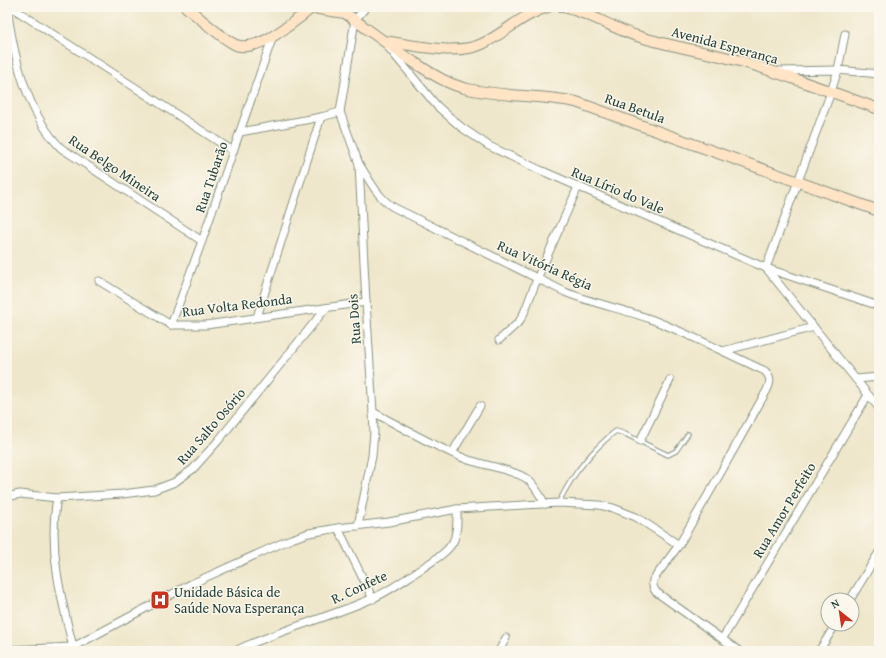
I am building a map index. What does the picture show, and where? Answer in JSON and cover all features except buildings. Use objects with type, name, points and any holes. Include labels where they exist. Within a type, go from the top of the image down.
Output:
[{"type":"street","name":"Rua Belgo Mineira","points":[[7,7],[11,36],[20,70],[38,116],[54,141],[61,148],[202,241]]},
{"type":"street","points":[[11,7],[233,151]]},
{"type":"street","points":[[186,7],[234,44],[241,46],[249,46],[273,36],[312,7],[343,10],[383,41],[450,50],[465,49],[481,45],[532,13],[548,7]]},
{"type":"street","points":[[240,132],[340,112],[355,20],[366,7]]},
{"type":"street","name":"Avenida Esperança","points":[[563,7],[575,9],[636,36],[714,54],[773,71],[879,109]]},
{"type":"street","points":[[846,34],[838,70],[831,92],[766,268],[879,408]]},
{"type":"street","name":"Rua Tubarão","points":[[171,325],[202,241],[273,36]]},
{"type":"street","name":"Rua Betula","points":[[383,41],[428,72],[455,86],[490,93],[541,96],[576,102],[879,211]]},
{"type":"street","name":"Rua Lírio do Vale","points":[[383,41],[437,106],[476,139],[498,151],[766,268],[879,306]]},
{"type":"street","points":[[773,71],[838,70],[879,74]]},
{"type":"street","name":"Rua Dois","points":[[340,112],[359,164],[374,432],[372,456],[358,526]]},
{"type":"street","points":[[257,316],[321,117]]},
{"type":"street","name":"Rua Vitória Régia","points":[[359,164],[387,204],[565,292],[582,299],[653,320],[766,371],[770,376],[770,383],[767,390],[679,544]]},
{"type":"street","points":[[499,340],[519,322],[524,313],[537,279],[578,187]]},
{"type":"street","name":"Rua Volta Redonda","points":[[99,281],[171,325],[201,325],[366,302]]},
{"type":"street","name":"Rua Salto Osório","points":[[7,497],[20,494],[57,498],[144,492],[165,486],[185,476],[218,441],[326,308]]},
{"type":"street","points":[[724,351],[814,327]]},
{"type":"street","points":[[856,379],[879,377]]},
{"type":"street","points":[[640,441],[670,380]]},
{"type":"street","name":"Rua Amor Perfeito","points":[[723,638],[868,395]]},
{"type":"street","points":[[452,453],[480,406]]},
{"type":"street","points":[[373,412],[452,453],[527,479],[545,504]]},
{"type":"street","points":[[57,498],[53,522],[59,591],[71,649]]},
{"type":"street","points":[[7,650],[71,649],[191,584],[291,539],[309,533],[457,509],[558,503],[599,506],[625,512],[648,524],[679,544],[652,584],[656,592],[723,638],[739,651]]},
{"type":"street","name":"R. Confete","points":[[235,651],[373,599],[401,582],[446,550],[453,541],[456,532],[457,509]]},
{"type":"street","points":[[338,528],[373,599]]},
{"type":"street","points":[[855,592],[879,552]]},
{"type":"street","points":[[819,651],[831,632]]},
{"type":"street","points":[[500,651],[506,638]]},
{"type":"lane","points":[[558,503],[578,469],[614,432],[618,431],[670,455],[678,449],[688,434]]},
{"type":"place","name":"Unidade Básica de Saúde Nova Esperança","points":[[160,600]]}]
